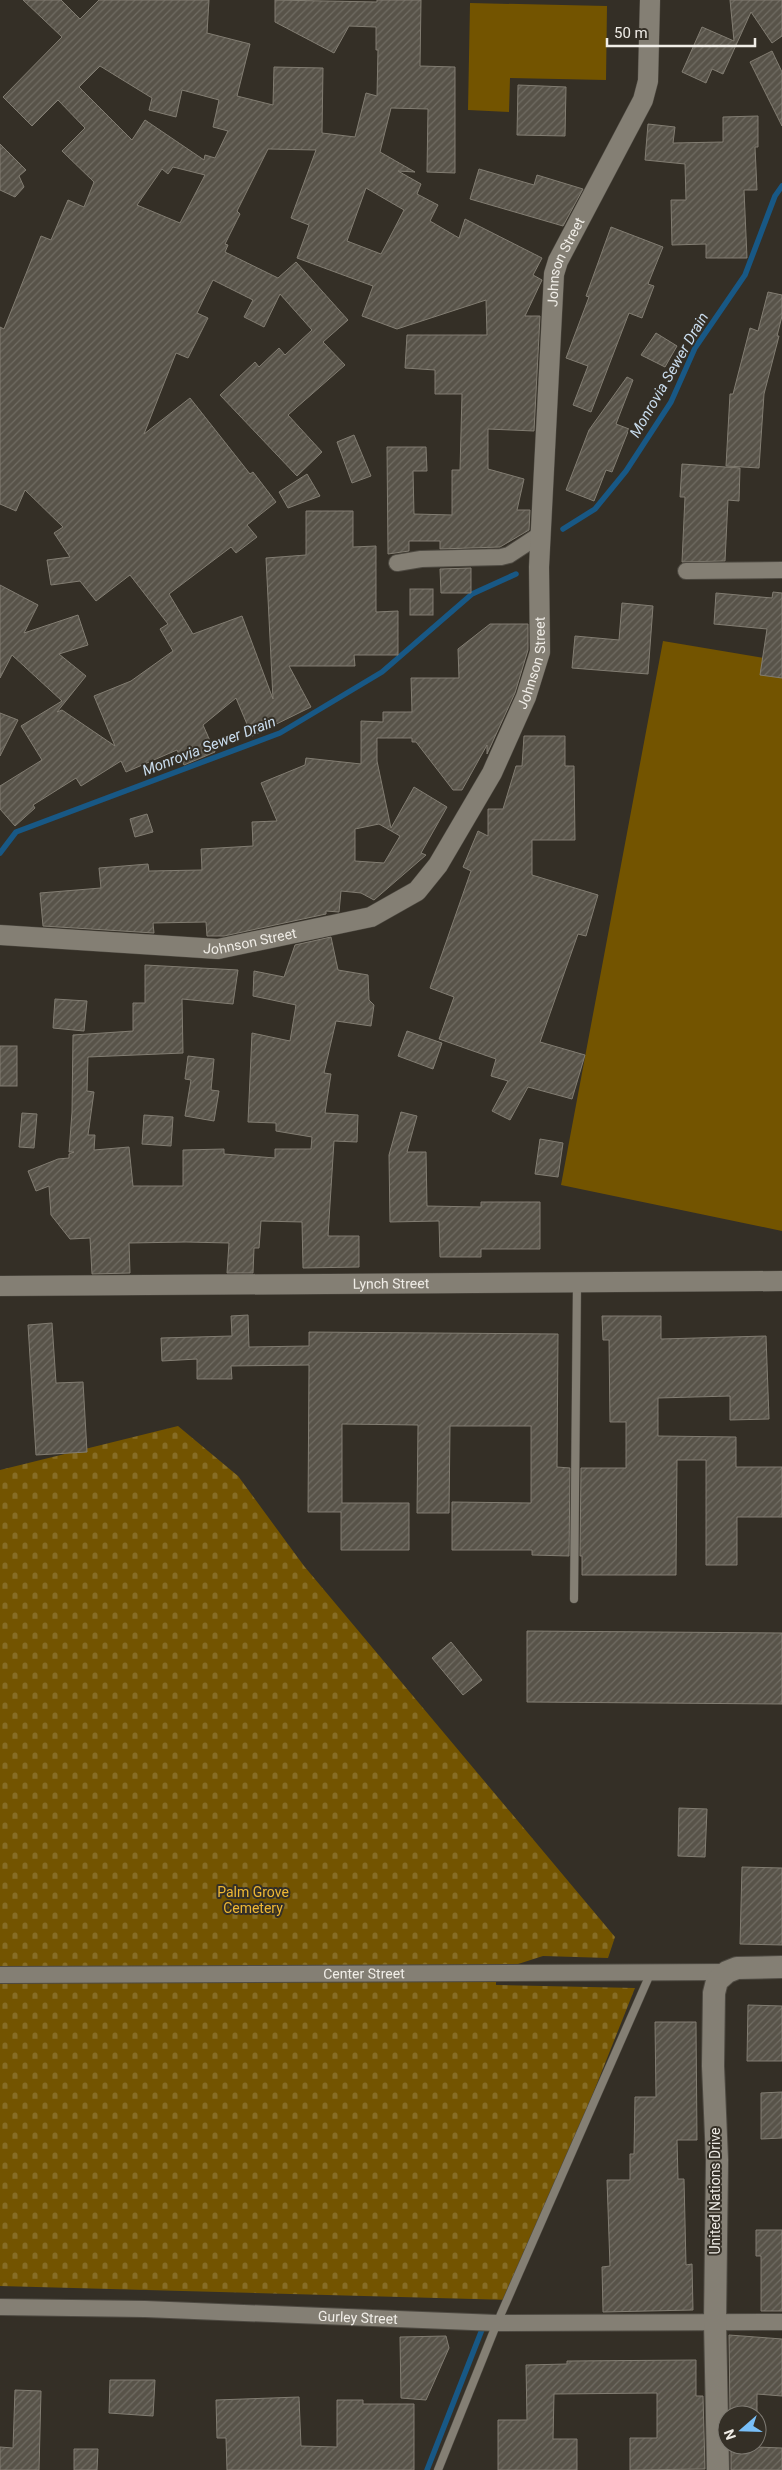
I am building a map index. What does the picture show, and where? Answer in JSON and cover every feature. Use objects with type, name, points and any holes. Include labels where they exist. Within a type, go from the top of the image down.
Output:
[{"type":"main road","points":[[727,1972],[737,1968],[782,1967]]},
{"type":"main road","name":"United Nations Drive","points":[[718,2470],[715,2322],[717,2160],[713,2066],[714,1993],[717,1981],[727,1972]]},
{"type":"street","name":"Johnson Street","points":[[0,935],[218,949],[371,917],[417,892],[438,865],[492,773],[526,696],[540,652],[540,534],[554,274],[558,261],[642,100],[648,82],[650,0]]},
{"type":"street","points":[[397,563],[421,559],[501,557],[508,555],[540,534]]},
{"type":"street","points":[[686,571],[782,570]]},
{"type":"street","name":"Lynch Street","points":[[0,1286],[782,1281]]},
{"type":"street","name":"Center Street","points":[[0,1975],[727,1972]]},
{"type":"street","name":"Gurley Street","points":[[0,2307],[145,2310],[497,2323],[782,2322]]},
{"type":"lane","points":[[574,1599],[577,1281]]},
{"type":"lane","points":[[438,2470],[497,2323],[651,1972]]},
{"type":"green space","points":[[470,3],[607,6],[606,80],[510,78],[509,112],[468,110]]},
{"type":"green space","points":[[663,641],[782,661],[782,1231],[561,1185]]},
{"type":"green space","name":"Palm Grove Cemetery","points":[[178,1426],[238,1476],[304,1566],[615,1937],[608,1958],[543,1956],[496,1971],[496,1985],[635,1988],[511,2300],[0,2286],[0,1470]]},
{"type":"building","points":[[23,0],[61,0],[80,19],[99,0],[209,0],[207,33],[250,44],[237,96],[273,105],[274,67],[323,68],[322,133],[355,137],[366,93],[377,96],[378,50],[376,50],[376,27],[349,26],[334,53],[275,22],[275,0],[377,2],[377,0],[421,0],[420,66],[455,67],[455,173],[427,172],[428,109],[391,108],[380,152],[415,172],[398,171],[421,184],[417,194],[438,205],[430,221],[459,238],[465,219],[542,258],[533,275],[542,280],[525,316],[540,316],[534,431],[488,429],[488,469],[524,479],[517,510],[530,510],[529,530],[500,547],[440,549],[440,541],[409,541],[409,551],[388,554],[387,447],[426,447],[427,471],[413,471],[414,514],[452,515],[452,470],[460,470],[462,394],[435,394],[435,370],[405,368],[407,335],[487,335],[486,300],[397,329],[362,316],[373,286],[297,258],[309,225],[291,218],[316,150],[268,149],[237,211],[240,214],[225,244],[228,245],[225,252],[278,278],[296,262],[348,320],[323,342],[345,365],[288,415],[322,452],[297,476],[220,395],[255,362],[259,367],[279,348],[285,355],[312,330],[280,294],[264,327],[244,317],[253,300],[213,280],[197,313],[208,318],[188,358],[176,353],[144,434],[190,398],[250,474],[253,472],[276,502],[247,525],[257,537],[236,553],[231,547],[169,594],[193,634],[242,616],[273,699],[266,558],[306,555],[306,511],[353,511],[353,547],[376,546],[376,612],[398,611],[398,655],[354,655],[355,666],[289,666],[311,707],[252,736],[236,698],[203,725],[215,752],[184,765],[177,750],[126,772],[121,761],[81,786],[76,778],[33,805],[35,808],[15,826],[0,809],[0,786],[42,760],[21,726],[62,701],[12,655],[0,678],[0,585],[38,605],[24,633],[78,615],[88,645],[59,654],[86,676],[57,712],[62,710],[115,746],[94,696],[131,681],[173,651],[160,629],[168,624],[130,575],[96,601],[80,581],[51,585],[47,560],[70,557],[54,533],[63,527],[25,490],[16,511],[0,504],[0,327],[4,329],[41,236],[51,240],[68,200],[84,207],[94,182],[62,151],[85,128],[58,100],[32,126],[3,97],[62,37]],"holes":[[[100,66],[152,98],[149,110],[176,117],[182,90],[219,100],[213,127],[228,131],[215,158],[205,155],[204,160],[145,120],[132,140],[79,87]],[[173,167],[205,175],[180,223],[137,205],[162,169],[168,174]],[[366,188],[404,210],[381,254],[347,241]]]},
{"type":"building","points":[[730,0],[782,0],[782,36],[772,43],[751,12],[723,74],[712,69],[706,83],[682,72],[702,27],[734,41]]},
{"type":"building","points":[[772,51],[782,72],[782,126],[750,62]]},
{"type":"building","points":[[518,85],[566,87],[565,136],[517,135]]},
{"type":"building","points":[[758,116],[758,147],[755,147],[757,190],[744,190],[747,258],[706,258],[706,244],[672,245],[671,200],[686,200],[685,164],[645,160],[648,124],[675,127],[673,143],[723,142],[723,117]]},
{"type":"building","points":[[0,144],[26,170],[19,176],[24,187],[15,197],[0,190]]},
{"type":"building","points":[[479,169],[534,185],[537,175],[583,189],[563,226],[470,199]]},
{"type":"building","points":[[611,227],[663,247],[648,284],[654,286],[642,318],[629,313],[591,412],[573,405],[588,366],[566,358],[589,297],[586,296]]},
{"type":"building","points":[[768,292],[782,295],[782,316],[777,336],[779,336],[764,394],[759,468],[726,466],[730,394],[733,394],[750,328],[758,331]]},
{"type":"building","points":[[656,333],[677,346],[665,367],[641,355]]},
{"type":"building","points":[[627,377],[633,380],[616,424],[629,429],[612,472],[606,470],[594,501],[566,490],[589,430]]},
{"type":"building","points":[[354,435],[371,476],[352,483],[337,442]]},
{"type":"building","points":[[682,464],[740,468],[739,501],[728,500],[725,561],[682,562],[685,497],[680,497]]},
{"type":"building","points":[[307,474],[320,496],[288,508],[279,492]]},
{"type":"building","points":[[471,568],[471,593],[441,593],[440,569]]},
{"type":"building","points":[[410,589],[433,589],[433,615],[410,615]]},
{"type":"building","points":[[773,592],[782,593],[782,678],[760,675],[767,629],[714,624],[716,593],[772,598]]},
{"type":"building","points":[[622,603],[653,606],[648,674],[572,668],[575,636],[619,640]]},
{"type":"building","points":[[490,624],[528,624],[528,650],[515,693],[487,754],[487,745],[462,790],[453,790],[416,742],[412,742],[412,738],[377,738],[377,761],[391,828],[414,787],[447,807],[421,853],[426,855],[374,900],[361,893],[341,891],[339,912],[326,911],[326,914],[224,936],[207,936],[206,922],[153,923],[154,933],[43,926],[40,893],[101,888],[99,868],[148,864],[149,871],[202,870],[201,849],[253,846],[252,822],[277,821],[261,783],[305,765],[306,758],[361,764],[361,721],[383,722],[383,712],[412,712],[411,678],[459,678],[458,649]],"holes":[[[379,824],[400,836],[384,863],[355,861],[355,829]]]},
{"type":"building","points":[[0,713],[18,720],[0,756]]},
{"type":"building","points":[[524,736],[565,736],[565,766],[574,766],[575,840],[532,840],[532,875],[598,895],[586,936],[578,934],[540,1042],[585,1055],[572,1099],[528,1087],[510,1120],[492,1111],[508,1081],[491,1076],[496,1059],[439,1039],[454,997],[430,988],[471,871],[463,867],[478,831],[488,836],[488,809],[503,809],[516,766],[522,766]]},
{"type":"building","points":[[147,814],[153,832],[135,837],[130,819]]},
{"type":"building","points":[[331,937],[338,970],[368,975],[369,1000],[374,1005],[371,1026],[336,1021],[324,1073],[331,1074],[325,1113],[358,1115],[357,1142],[334,1141],[328,1236],[359,1236],[359,1267],[303,1268],[302,1222],[261,1221],[259,1248],[254,1248],[253,1273],[227,1273],[229,1243],[186,1242],[129,1243],[130,1273],[92,1274],[90,1238],[70,1239],[51,1215],[49,1186],[36,1191],[28,1171],[58,1159],[69,1158],[69,1154],[74,1152],[69,1152],[72,1112],[73,1035],[133,1031],[133,1003],[145,1003],[145,965],[238,970],[233,1004],[182,999],[183,1053],[88,1057],[87,1091],[94,1092],[88,1135],[95,1135],[94,1150],[129,1147],[133,1186],[183,1186],[183,1150],[224,1149],[224,1154],[275,1158],[275,1149],[311,1149],[312,1137],[276,1131],[276,1123],[248,1122],[252,1033],[290,1041],[296,1005],[253,996],[254,971],[284,977],[295,945]]},
{"type":"building","points":[[55,999],[87,1001],[84,1031],[53,1028]]},
{"type":"building","points":[[407,1031],[442,1043],[433,1069],[398,1056]]},
{"type":"building","points":[[0,1046],[17,1046],[17,1086],[0,1086]]},
{"type":"building","points":[[188,1056],[214,1059],[211,1090],[219,1091],[214,1121],[185,1116],[191,1080],[185,1079]]},
{"type":"building","points":[[401,1112],[417,1116],[407,1152],[426,1152],[427,1206],[481,1207],[481,1202],[540,1202],[540,1249],[481,1249],[481,1257],[440,1257],[439,1221],[390,1222],[389,1155]]},
{"type":"building","points":[[22,1113],[37,1114],[34,1148],[19,1147]]},
{"type":"building","points":[[144,1115],[173,1117],[171,1146],[142,1144]]},
{"type":"building","points":[[540,1139],[563,1143],[558,1177],[535,1174]]},
{"type":"building","points":[[248,1315],[249,1347],[309,1346],[309,1332],[558,1334],[557,1467],[570,1468],[569,1556],[532,1555],[532,1550],[452,1550],[452,1502],[531,1503],[531,1426],[450,1426],[449,1513],[417,1513],[418,1425],[342,1424],[342,1503],[409,1503],[409,1550],[341,1550],[341,1512],[308,1512],[309,1365],[231,1366],[232,1379],[197,1379],[197,1359],[162,1361],[161,1338],[232,1336],[231,1316]]},
{"type":"building","points":[[602,1316],[661,1316],[661,1339],[766,1336],[769,1419],[730,1420],[730,1396],[658,1398],[658,1436],[736,1437],[736,1467],[782,1467],[782,1517],[737,1517],[737,1565],[706,1565],[706,1460],[677,1460],[676,1575],[582,1575],[582,1556],[580,1556],[581,1468],[626,1468],[626,1422],[610,1422],[609,1340],[603,1340]]},
{"type":"building","points":[[52,1323],[56,1383],[83,1382],[87,1452],[36,1455],[28,1325]]},
{"type":"building","points":[[527,1631],[782,1633],[782,1704],[527,1702]]},
{"type":"building","points":[[451,1642],[482,1680],[463,1695],[432,1658]]},
{"type":"building","points":[[679,1808],[707,1809],[705,1857],[678,1856]]},
{"type":"building","points":[[742,1867],[782,1868],[782,1945],[740,1944]]},
{"type":"building","points":[[748,2005],[782,2006],[782,2061],[747,2061]]},
{"type":"building","points":[[655,2022],[696,2022],[697,2140],[677,2140],[678,2179],[684,2179],[686,2265],[692,2264],[693,2310],[603,2312],[602,2267],[610,2266],[607,2180],[630,2180],[630,2154],[634,2154],[635,2097],[656,2097]]},
{"type":"building","points":[[782,2092],[782,2138],[761,2139],[761,2093]]},
{"type":"building","points":[[756,2230],[782,2230],[782,2311],[761,2311],[761,2256],[756,2256]]},
{"type":"building","points":[[729,2335],[782,2339],[782,2396],[757,2394],[757,2405],[730,2405]]},
{"type":"building","points":[[446,2336],[449,2348],[426,2400],[401,2398],[400,2337]]},
{"type":"building","points":[[696,2360],[696,2396],[703,2396],[705,2469],[630,2470],[630,2438],[657,2438],[657,2393],[554,2394],[553,2439],[577,2439],[577,2470],[498,2470],[498,2420],[527,2420],[526,2365],[567,2364],[567,2361]]},
{"type":"building","points":[[110,2380],[155,2380],[153,2416],[109,2413]]},
{"type":"building","points":[[15,2390],[41,2391],[39,2470],[0,2470],[0,2447],[13,2448]]},
{"type":"building","points":[[299,2397],[301,2446],[337,2447],[337,2400],[363,2400],[363,2404],[414,2404],[414,2470],[227,2470],[226,2438],[217,2438],[216,2400]]},
{"type":"building","points":[[767,2447],[782,2448],[782,2470],[731,2470],[731,2455],[767,2455]]},
{"type":"building","points":[[74,2449],[98,2449],[97,2470],[74,2470]]},
{"type":"waterway","name":"Monrovia Sewer Drain","points":[[563,529],[595,509],[626,471],[671,402],[695,348],[745,275],[775,196],[782,186]]},
{"type":"waterway","name":"Monrovia Sewer Drain","points":[[0,853],[16,832],[280,733],[382,672],[472,594],[516,574]]},
{"type":"waterway","points":[[427,2470],[483,2327]]}]
